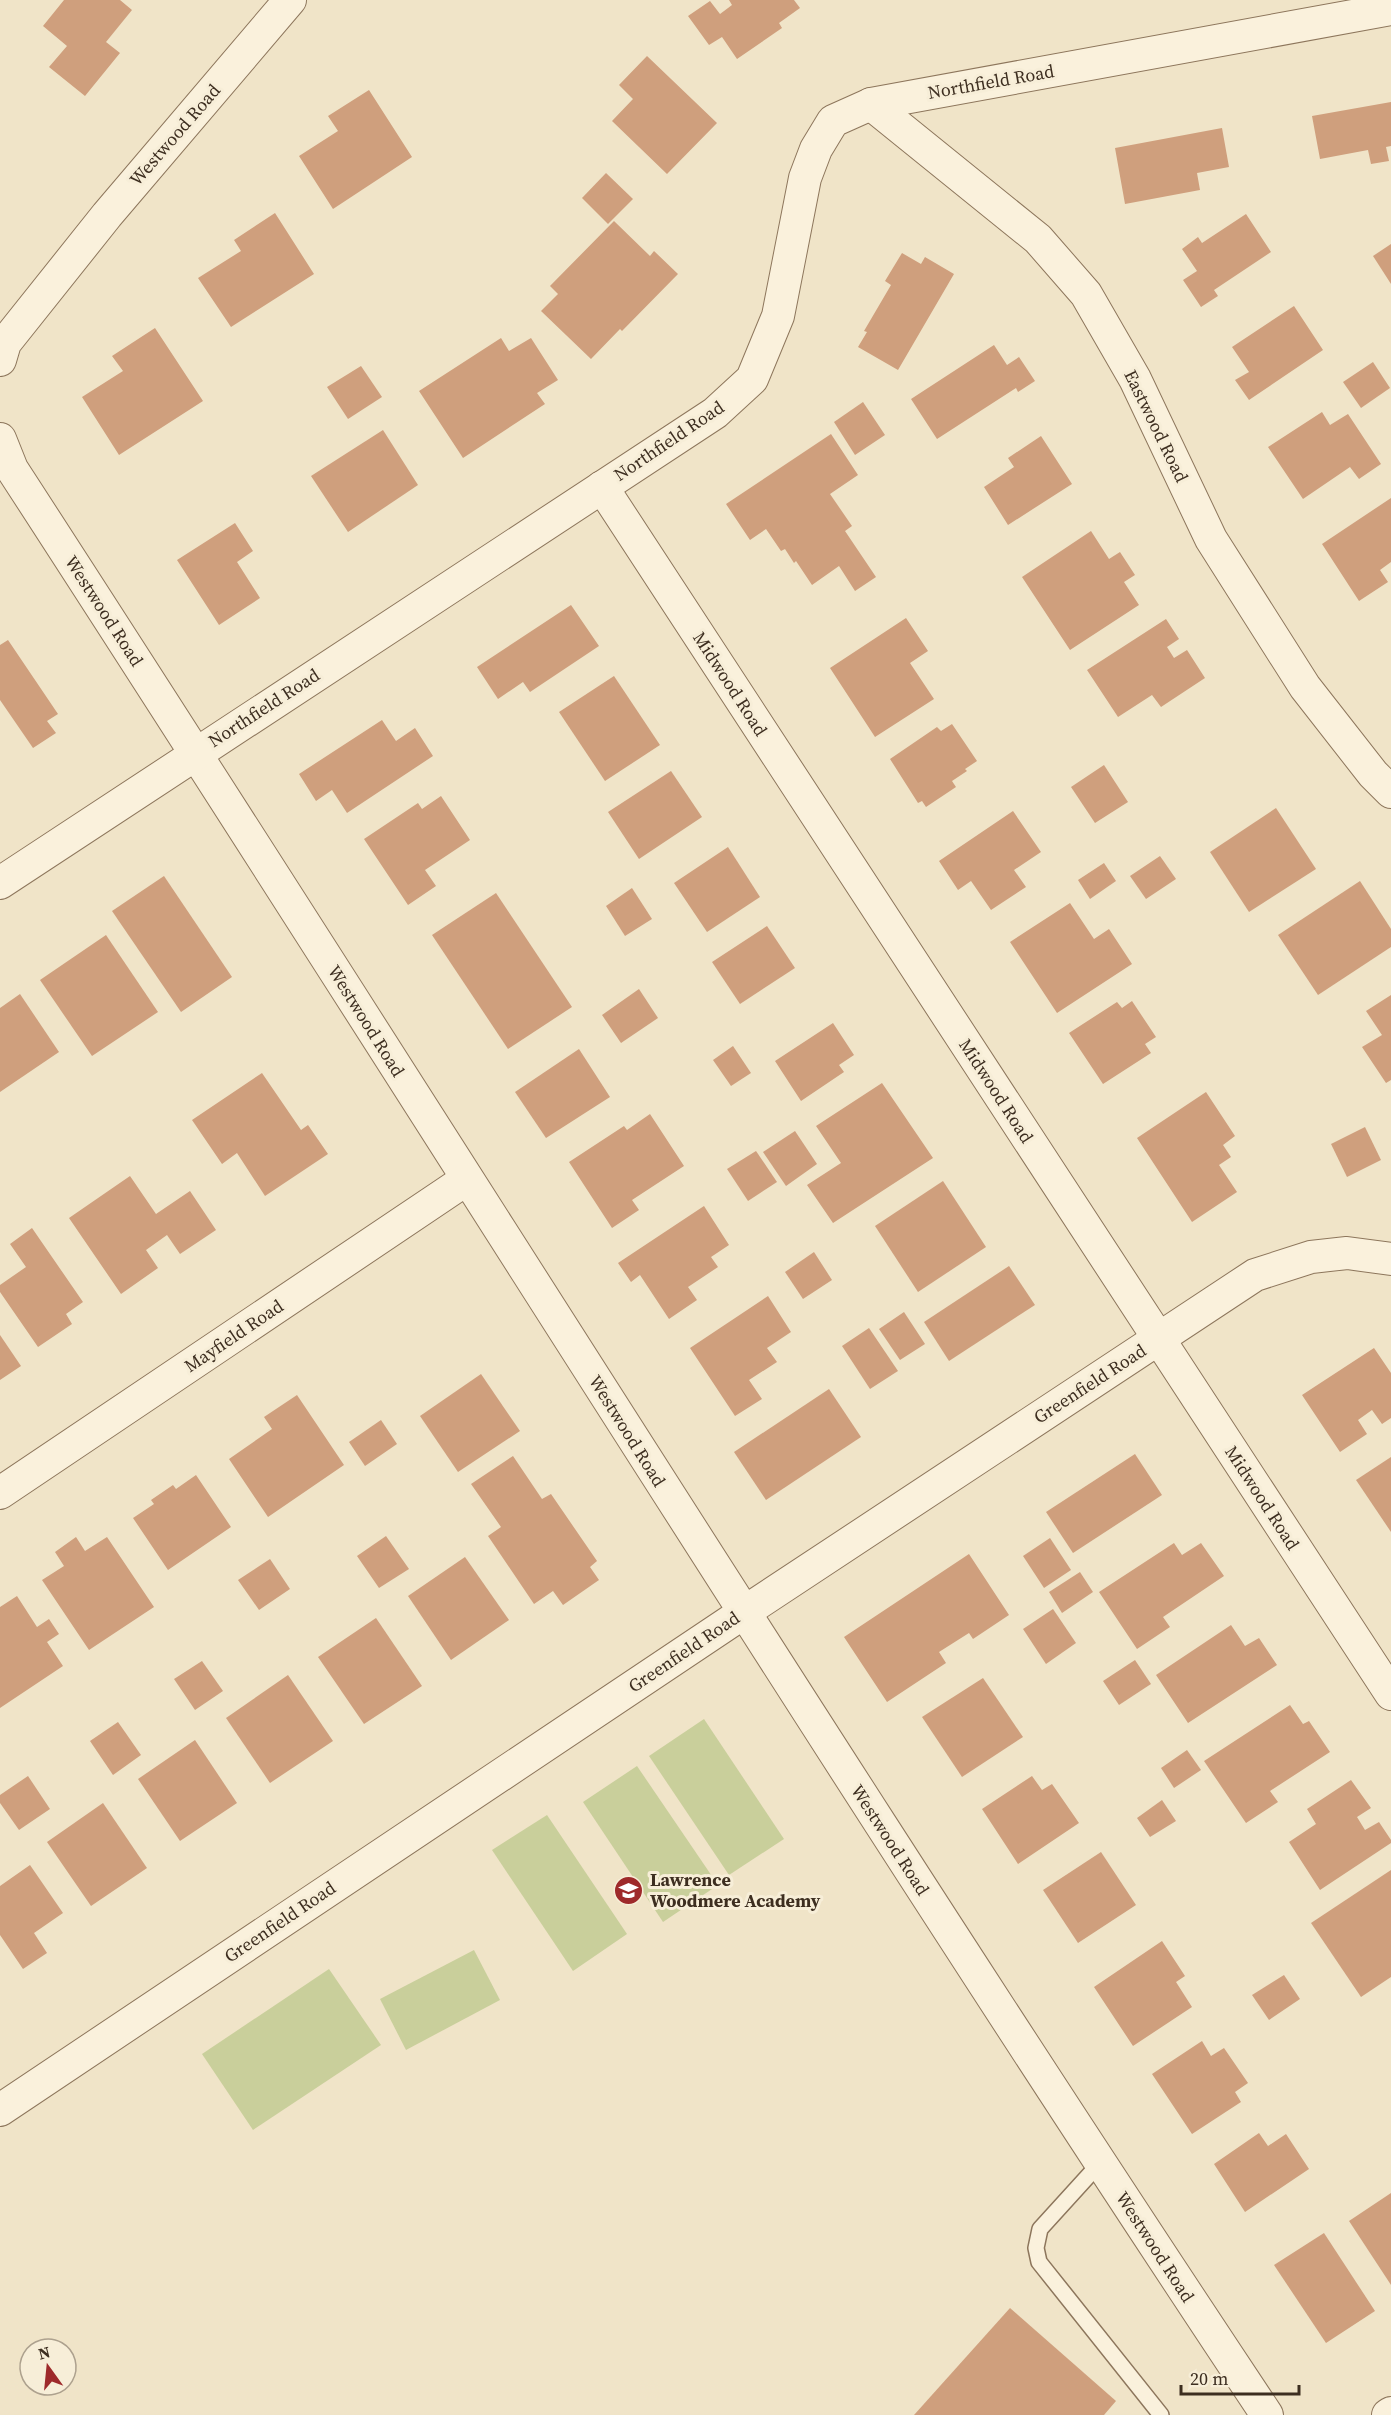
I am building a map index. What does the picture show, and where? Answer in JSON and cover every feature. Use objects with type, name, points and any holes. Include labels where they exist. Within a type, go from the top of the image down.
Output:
[{"type":"street","name":"Westwood Road","points":[[0,360],[6,343],[107,215],[290,0]]},
{"type":"street","name":"Northfield Road","points":[[0,883],[715,413],[752,379],[778,316],[805,178],[816,149],[833,121],[871,104],[1391,9]]},
{"type":"street","name":"Eastwood Road","points":[[871,104],[1038,239],[1086,294],[1135,379],[1211,539],[1305,687],[1373,774],[1391,792]]},
{"type":"street","name":"Westwood Road","points":[[0,439],[12,469],[196,753],[743,1613],[1100,2163],[1267,2415]]},
{"type":"street","name":"Midwood Road","points":[[602,487],[1391,1694]]},
{"type":"street","name":"Mayfield Road","points":[[0,1493],[467,1179]]},
{"type":"street","name":"Greenfield Road","points":[[0,2110],[743,1613],[1255,1275],[1311,1257],[1347,1253],[1391,1259]]},
{"type":"lane","points":[[1100,2163],[1040,2229],[1036,2247],[1037,2255],[1039,2262],[1161,2415]]},
{"type":"green space","points":[[704,1719],[784,1839],[729,1875],[649,1756]]},
{"type":"green space","points":[[637,1766],[718,1885],[663,1922],[583,1802]]},
{"type":"green space","points":[[547,1815],[627,1934],[573,1971],[492,1850]]},
{"type":"green space","points":[[474,1950],[500,2000],[406,2050],[380,1999]]},
{"type":"green space","points":[[329,1969],[381,2045],[253,2130],[202,2054]]},
{"type":"building","points":[[64,0],[120,0],[132,10],[106,42],[120,53],[85,96],[49,67],[67,46],[43,26]]},
{"type":"building","points":[[729,0],[794,0],[800,8],[779,23],[782,28],[737,59],[722,37],[709,45],[688,16],[710,1],[720,14],[732,5]]},
{"type":"building","points":[[647,56],[717,123],[667,174],[612,121],[633,99],[619,85]]},
{"type":"building","points":[[369,90],[412,157],[333,209],[299,156],[338,131],[328,116]]},
{"type":"building","points":[[1391,102],[1391,146],[1386,147],[1389,161],[1371,164],[1368,150],[1320,159],[1312,116]]},
{"type":"building","points":[[1222,128],[1229,167],[1197,173],[1200,190],[1125,204],[1115,148]]},
{"type":"building","points":[[606,173],[633,199],[608,224],[582,198]]},
{"type":"building","points":[[275,213],[314,274],[231,327],[198,278],[241,251],[234,240]]},
{"type":"building","points":[[1246,214],[1271,252],[1214,290],[1218,296],[1201,307],[1183,280],[1197,271],[1182,249],[1198,237],[1202,243]]},
{"type":"building","points":[[614,221],[650,256],[654,251],[678,274],[591,359],[541,311],[558,294],[550,286]]},
{"type":"building","points":[[1391,244],[1391,284],[1373,256]]},
{"type":"building","points":[[902,253],[921,264],[925,257],[954,274],[898,370],[858,347],[867,332],[864,331],[891,285],[885,281]]},
{"type":"building","points":[[1294,306],[1323,350],[1249,400],[1235,380],[1249,372],[1232,347]]},
{"type":"building","points":[[155,328],[203,401],[119,455],[82,397],[123,371],[112,356]]},
{"type":"building","points":[[501,338],[509,351],[531,338],[558,380],[537,393],[545,404],[463,458],[419,391]]},
{"type":"building","points":[[994,345],[1007,365],[1019,357],[1035,381],[1018,392],[1016,388],[937,439],[911,399]]},
{"type":"building","points":[[1373,362],[1390,388],[1361,408],[1343,382]]},
{"type":"building","points":[[361,366],[382,397],[348,419],[327,387]]},
{"type":"building","points":[[863,402],[885,435],[855,455],[834,422]]},
{"type":"building","points":[[1322,412],[1330,425],[1348,414],[1381,464],[1359,479],[1350,467],[1303,499],[1268,447]]},
{"type":"building","points":[[383,430],[418,485],[348,532],[311,476]]},
{"type":"building","points":[[831,434],[858,475],[830,494],[852,526],[845,531],[876,577],[855,591],[839,566],[812,585],[796,561],[794,563],[785,549],[781,551],[766,529],[750,540],[726,504]]},
{"type":"building","points":[[1041,436],[1072,484],[1008,525],[984,487],[1014,467],[1008,458]]},
{"type":"building","points":[[1391,498],[1391,562],[1380,570],[1388,582],[1359,601],[1322,544]]},
{"type":"building","points":[[235,523],[253,551],[237,562],[260,598],[219,625],[177,560]]},
{"type":"building","points":[[1091,531],[1109,559],[1120,552],[1135,575],[1124,582],[1139,605],[1070,650],[1022,577]]},
{"type":"building","points":[[571,605],[599,646],[530,692],[523,682],[498,699],[477,667]]},
{"type":"building","points":[[906,618],[928,651],[910,663],[934,699],[875,737],[830,668]]},
{"type":"building","points":[[1166,619],[1179,639],[1167,647],[1174,658],[1187,650],[1205,678],[1161,707],[1152,695],[1118,717],[1087,670]]},
{"type":"building","points":[[8,640],[58,714],[47,721],[56,733],[33,748],[0,700],[0,645]]},
{"type":"building","points":[[614,676],[660,745],[605,781],[559,712]]},
{"type":"building","points":[[382,720],[396,741],[415,728],[433,756],[347,813],[332,790],[316,801],[299,774]]},
{"type":"building","points":[[952,724],[977,761],[952,781],[956,787],[926,807],[922,801],[918,803],[890,759],[937,727],[941,731]]},
{"type":"building","points":[[1104,765],[1128,802],[1095,823],[1071,787]]},
{"type":"building","points":[[671,771],[702,817],[639,859],[608,812]]},
{"type":"building","points":[[441,796],[470,840],[425,870],[436,886],[408,905],[364,839],[418,803],[422,809]]},
{"type":"building","points":[[1276,808],[1316,869],[1249,912],[1210,852]]},
{"type":"building","points":[[1013,811],[1041,852],[1014,870],[1026,887],[991,910],[971,881],[958,890],[939,861]]},
{"type":"building","points":[[728,847],[760,897],[707,932],[674,883]]},
{"type":"building","points":[[1160,856],[1176,879],[1146,899],[1130,876]]},
{"type":"building","points":[[1104,863],[1116,881],[1090,899],[1078,880]]},
{"type":"building","points":[[164,876],[232,977],[181,1012],[112,911]]},
{"type":"building","points":[[1360,881],[1391,929],[1391,947],[1318,995],[1278,935]]},
{"type":"building","points":[[632,888],[652,919],[625,936],[606,906]]},
{"type":"building","points":[[496,893],[572,1007],[508,1049],[432,935]]},
{"type":"building","points":[[1070,903],[1094,939],[1109,929],[1132,964],[1057,1013],[1010,942]]},
{"type":"building","points":[[767,926],[795,968],[740,1004],[712,962]]},
{"type":"building","points":[[106,935],[158,1012],[92,1056],[40,980]]},
{"type":"building","points":[[639,989],[658,1018],[621,1043],[602,1015]]},
{"type":"building","points":[[20,994],[59,1052],[0,1092],[0,1008]]},
{"type":"building","points":[[1391,995],[1391,1080],[1386,1083],[1362,1047],[1382,1035],[1366,1011]]},
{"type":"building","points":[[1132,1001],[1156,1037],[1145,1044],[1151,1053],[1103,1084],[1069,1033],[1117,1002],[1122,1008]]},
{"type":"building","points":[[833,1023],[854,1055],[839,1065],[844,1072],[801,1101],[775,1061]]},
{"type":"building","points":[[733,1046],[751,1073],[731,1086],[713,1060]]},
{"type":"building","points":[[579,1049],[610,1097],[546,1138],[515,1092]]},
{"type":"building","points":[[262,1073],[301,1130],[308,1125],[328,1154],[265,1196],[237,1153],[222,1164],[192,1120]]},
{"type":"building","points":[[882,1083],[933,1158],[833,1223],[807,1185],[841,1163],[816,1126]]},
{"type":"building","points":[[1206,1092],[1235,1136],[1223,1145],[1231,1157],[1219,1165],[1237,1192],[1192,1222],[1137,1138]]},
{"type":"building","points":[[650,1114],[684,1166],[632,1200],[639,1210],[612,1228],[569,1162],[624,1126],[627,1130]]},
{"type":"building","points":[[1365,1127],[1381,1160],[1347,1177],[1331,1144]]},
{"type":"building","points":[[795,1131],[817,1164],[786,1186],[763,1152]]},
{"type":"building","points":[[756,1151],[777,1182],[748,1201],[727,1169]]},
{"type":"building","points":[[130,1176],[156,1214],[190,1191],[216,1230],[180,1254],[167,1235],[146,1250],[158,1268],[121,1294],[69,1218]]},
{"type":"building","points":[[943,1181],[986,1247],[918,1292],[875,1226]]},
{"type":"building","points":[[704,1206],[729,1245],[711,1257],[718,1267],[688,1287],[697,1300],[669,1319],[640,1275],[631,1282],[618,1263]]},
{"type":"building","points":[[32,1228],[83,1302],[66,1314],[72,1324],[38,1347],[0,1292],[0,1285],[26,1267],[10,1244]]},
{"type":"building","points":[[814,1252],[832,1280],[803,1299],[785,1272]]},
{"type":"building","points":[[1009,1266],[1035,1305],[949,1361],[924,1322]]},
{"type":"building","points":[[768,1296],[791,1332],[767,1348],[777,1362],[749,1380],[762,1399],[735,1416],[690,1348]]},
{"type":"building","points":[[904,1312],[925,1344],[900,1360],[879,1329]]},
{"type":"building","points":[[869,1328],[898,1371],[870,1389],[842,1346]]},
{"type":"building","points":[[0,1335],[21,1366],[0,1380]]},
{"type":"building","points":[[1374,1348],[1391,1373],[1391,1418],[1382,1424],[1372,1410],[1358,1420],[1367,1434],[1340,1452],[1302,1395]]},
{"type":"building","points":[[481,1374],[520,1431],[458,1472],[420,1416]]},
{"type":"building","points":[[829,1389],[861,1437],[766,1500],[734,1452]]},
{"type":"building","points":[[297,1395],[344,1465],[268,1517],[229,1459],[272,1429],[264,1417]]},
{"type":"building","points":[[381,1420],[397,1444],[365,1466],[349,1442]]},
{"type":"building","points":[[1135,1454],[1162,1495],[1073,1553],[1046,1512]]},
{"type":"building","points":[[513,1456],[542,1499],[551,1494],[597,1561],[590,1567],[599,1580],[563,1605],[553,1591],[534,1604],[488,1536],[501,1527],[471,1484]]},
{"type":"building","points":[[1391,1457],[1391,1532],[1356,1480]]},
{"type":"building","points":[[196,1475],[231,1527],[168,1570],[133,1518],[154,1504],[151,1500],[173,1485],[176,1489]]},
{"type":"building","points":[[386,1536],[409,1569],[379,1588],[357,1556]]},
{"type":"building","points":[[76,1537],[85,1551],[107,1537],[154,1607],[89,1650],[42,1580],[64,1566],[55,1552]]},
{"type":"building","points":[[1050,1538],[1071,1570],[1044,1588],[1023,1556]]},
{"type":"building","points":[[1174,1543],[1182,1555],[1201,1543],[1224,1576],[1163,1617],[1170,1627],[1137,1649],[1099,1592]]},
{"type":"building","points":[[969,1554],[1009,1615],[973,1639],[969,1633],[939,1652],[946,1663],[887,1702],[844,1637]]},
{"type":"building","points":[[465,1557],[509,1620],[451,1660],[408,1596]]},
{"type":"building","points":[[270,1559],[290,1589],[259,1610],[238,1580]]},
{"type":"building","points":[[1080,1572],[1093,1592],[1062,1613],[1049,1592]]},
{"type":"building","points":[[17,1596],[37,1627],[49,1619],[59,1634],[47,1642],[63,1666],[0,1708],[0,1607]]},
{"type":"building","points":[[1053,1609],[1076,1643],[1046,1664],[1023,1629]]},
{"type":"building","points":[[376,1618],[422,1686],[364,1724],[318,1657]]},
{"type":"building","points":[[1231,1625],[1245,1646],[1259,1638],[1277,1665],[1188,1723],[1156,1675]]},
{"type":"building","points":[[1135,1660],[1151,1684],[1119,1705],[1103,1681]]},
{"type":"building","points":[[202,1661],[223,1691],[195,1710],[174,1679]]},
{"type":"building","points":[[288,1675],[333,1741],[270,1783],[226,1718]]},
{"type":"building","points":[[983,1678],[1023,1737],[962,1777],[922,1717]]},
{"type":"building","points":[[1290,1705],[1303,1724],[1309,1721],[1330,1752],[1270,1791],[1278,1802],[1246,1823],[1204,1761]]},
{"type":"building","points":[[118,1722],[141,1755],[113,1775],[90,1741]]},
{"type":"building","points":[[195,1740],[237,1803],[180,1841],[138,1779]]},
{"type":"building","points":[[1187,1750],[1201,1770],[1174,1788],[1161,1768]]},
{"type":"building","points":[[28,1776],[50,1809],[19,1830],[0,1803],[0,1795]]},
{"type":"building","points":[[1032,1776],[1042,1790],[1052,1784],[1079,1823],[1018,1864],[982,1809]]},
{"type":"building","points":[[1351,1780],[1371,1808],[1357,1817],[1365,1830],[1379,1822],[1391,1843],[1320,1890],[1289,1842],[1316,1824],[1307,1809]]},
{"type":"building","points":[[1162,1800],[1176,1821],[1150,1837],[1137,1818]]},
{"type":"building","points":[[103,1803],[147,1868],[91,1906],[47,1842]]},
{"type":"building","points":[[1101,1852],[1136,1905],[1078,1943],[1043,1890]]},
{"type":"building","points":[[30,1865],[63,1913],[34,1933],[47,1953],[23,1969],[0,1935],[0,1886]]},
{"type":"building","points":[[1391,1870],[1391,1977],[1361,1997],[1311,1923]]},
{"type":"building","points":[[1162,1941],[1185,1976],[1176,1982],[1192,2007],[1133,2046],[1094,1987]]},
{"type":"building","points":[[1284,1975],[1300,1999],[1269,2020],[1252,1995]]},
{"type":"building","points":[[1202,2041],[1211,2056],[1224,2048],[1248,2083],[1235,2092],[1241,2102],[1192,2134],[1152,2074]]},
{"type":"building","points":[[1259,2133],[1268,2146],[1286,2134],[1309,2169],[1245,2212],[1214,2164]]},
{"type":"building","points":[[1391,2193],[1391,2285],[1349,2221]]},
{"type":"building","points":[[1324,2233],[1375,2311],[1326,2343],[1274,2265]]},
{"type":"building","points":[[1010,2308],[1116,2401],[1104,2415],[914,2415]]},
{"type":"place","name":"Lawrence Woodmere Academy","points":[[629,1890]]}]
